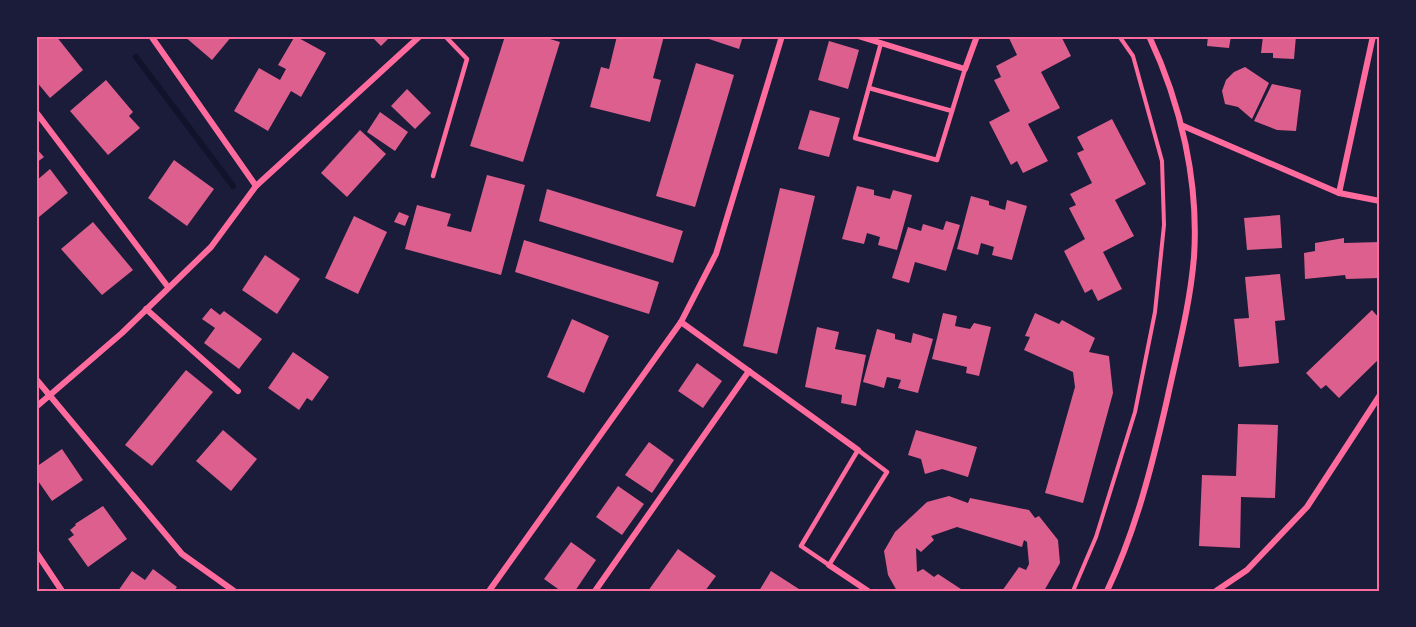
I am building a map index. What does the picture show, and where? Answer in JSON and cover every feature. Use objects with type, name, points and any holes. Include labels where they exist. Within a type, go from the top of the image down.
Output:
[{"type":"street","points":[[150,36],[256,186]]},
{"type":"street","points":[[36,407],[147,309],[210,247],[256,186],[420,36]]},
{"type":"street","points":[[489,591],[681,322],[716,254],[782,36]]},
{"type":"street","points":[[858,36],[965,69],[977,36]]},
{"type":"street","points":[[1107,591],[1126,550],[1153,464],[1186,313],[1194,256],[1193,204],[1182,125],[1162,64],[1149,36]]},
{"type":"street","points":[[1339,193],[1373,36]]},
{"type":"street","points":[[36,112],[168,287]]},
{"type":"street","points":[[1182,125],[1339,193],[1380,201]]},
{"type":"street","points":[[147,309],[238,391]]},
{"type":"street","points":[[681,322],[858,450]]},
{"type":"street","points":[[595,591],[749,371]]},
{"type":"street","points":[[36,379],[182,554],[234,591]]},
{"type":"street","points":[[1216,591],[1247,570],[1307,507],[1380,395]]},
{"type":"street","points":[[36,552],[62,591]]},
{"type":"street","points":[[829,565],[868,591]]},
{"type":"lane","points":[[434,176],[468,59],[446,36]]},
{"type":"lane","points":[[881,43],[855,138],[937,160],[965,69]]},
{"type":"lane","points":[[869,88],[952,111]]},
{"type":"lane","points":[[858,450],[887,472],[829,565],[801,546],[858,450]]},
{"type":"path","points":[[1073,591],[1096,537],[1135,412],[1155,312],[1164,225],[1162,161],[1132,56],[1119,36]]},
{"type":"building","points":[[39,36],[56,36],[83,70],[50,98],[36,81],[36,39]]},
{"type":"building","points":[[184,36],[232,36],[212,60]]},
{"type":"building","points":[[295,36],[326,53],[301,97],[291,91],[268,131],[234,111],[259,68],[280,80],[286,69],[278,65]]},
{"type":"building","points":[[371,36],[391,36],[381,46]]},
{"type":"building","points":[[505,36],[540,36],[560,42],[523,162],[470,146]]},
{"type":"building","points":[[617,36],[664,36],[653,78],[661,80],[650,122],[590,107],[601,67],[609,69]]},
{"type":"building","points":[[700,36],[743,36],[739,49]]},
{"type":"building","points":[[1008,36],[1061,36],[1071,56],[1041,72],[1060,108],[1028,124],[1048,161],[1023,173],[1017,161],[1011,165],[989,122],[1010,111],[994,80],[1001,77],[996,66],[1017,55]]},
{"type":"building","points":[[1208,36],[1231,36],[1229,48],[1207,46]]},
{"type":"building","points":[[1263,36],[1296,36],[1294,59],[1273,58],[1273,53],[1261,53]]},
{"type":"building","points":[[829,41],[859,50],[848,89],[818,80]]},
{"type":"building","points":[[696,63],[734,75],[695,207],[656,196]]},
{"type":"building","points":[[1245,67],[1269,83],[1252,119],[1238,107],[1225,104],[1222,91],[1226,80],[1234,72]]},
{"type":"building","points":[[106,80],[133,112],[129,116],[140,128],[108,155],[70,111]]},
{"type":"building","points":[[1272,84],[1301,90],[1296,131],[1277,130],[1254,121]]},
{"type":"building","points":[[407,89],[431,113],[415,129],[391,106]]},
{"type":"building","points":[[810,110],[840,118],[829,157],[798,149]]},
{"type":"building","points":[[380,112],[408,132],[395,151],[367,132]]},
{"type":"building","points":[[1112,119],[1146,184],[1115,200],[1134,236],[1103,252],[1122,289],[1098,301],[1092,289],[1085,293],[1064,251],[1085,239],[1069,208],[1076,205],[1070,194],[1092,183],[1077,153],[1084,150],[1077,137]]},
{"type":"building","points":[[360,130],[386,154],[347,197],[321,173]]},
{"type":"building","points":[[36,148],[44,157],[36,163]]},
{"type":"building","points":[[174,160],[214,189],[187,226],[148,198]]},
{"type":"building","points":[[50,169],[68,193],[39,217],[36,213],[36,181]]},
{"type":"building","points":[[487,175],[525,185],[501,275],[405,249],[417,205],[451,214],[447,226],[471,232]]},
{"type":"building","points":[[857,186],[874,190],[874,195],[890,199],[893,190],[912,195],[897,250],[878,245],[880,237],[867,233],[864,244],[842,239]]},
{"type":"building","points":[[780,188],[815,196],[777,354],[743,346]]},
{"type":"building","points":[[547,189],[683,231],[673,263],[539,221]]},
{"type":"building","points":[[971,196],[989,201],[989,205],[1005,210],[1007,200],[1027,206],[1012,260],[992,255],[994,247],[981,243],[978,255],[957,249]]},
{"type":"building","points":[[399,212],[409,216],[405,226],[394,222]]},
{"type":"building","points":[[1280,215],[1282,248],[1247,250],[1244,218]]},
{"type":"building","points":[[354,216],[387,232],[358,294],[325,278]]},
{"type":"building","points":[[946,221],[960,225],[946,271],[915,262],[909,283],[892,278],[908,227],[921,231],[923,224],[943,230]]},
{"type":"building","points":[[93,222],[133,270],[102,295],[61,249]]},
{"type":"building","points":[[1344,238],[1344,243],[1380,242],[1380,278],[1346,279],[1345,275],[1305,279],[1304,253],[1315,251],[1315,243]]},
{"type":"building","points":[[524,240],[659,282],[649,314],[515,272]]},
{"type":"building","points":[[265,255],[300,279],[277,314],[242,290]]},
{"type":"building","points":[[1280,274],[1285,320],[1275,321],[1279,363],[1239,367],[1234,319],[1249,318],[1245,277]]},
{"type":"building","points":[[211,308],[220,315],[224,311],[262,339],[239,369],[204,343],[215,328],[202,319]]},
{"type":"building","points":[[1372,310],[1380,319],[1380,358],[1339,398],[1326,385],[1321,389],[1306,373]]},
{"type":"building","points":[[943,313],[957,316],[955,326],[970,329],[974,323],[991,327],[979,376],[966,373],[967,367],[932,359]]},
{"type":"building","points":[[1035,313],[1059,324],[1062,320],[1095,338],[1089,352],[1109,356],[1113,393],[1083,503],[1045,493],[1075,387],[1073,372],[1024,350],[1030,337],[1025,336]]},
{"type":"building","points":[[572,319],[609,336],[584,393],[547,377]]},
{"type":"building","points":[[817,327],[839,332],[835,349],[866,355],[856,406],[841,403],[842,395],[805,387]]},
{"type":"building","points":[[877,329],[895,334],[895,339],[911,343],[913,333],[933,339],[918,393],[898,388],[901,380],[887,377],[884,388],[863,382]]},
{"type":"building","points":[[293,352],[329,377],[312,401],[307,398],[299,410],[268,388]]},
{"type":"building","points":[[697,363],[722,381],[703,408],[678,391]]},
{"type":"building","points":[[186,370],[213,392],[152,466],[125,445]]},
{"type":"building","points":[[1238,424],[1278,425],[1275,498],[1241,497],[1240,548],[1199,546],[1202,475],[1236,476]]},
{"type":"building","points":[[223,430],[257,459],[231,491],[196,461]]},
{"type":"building","points":[[916,430],[977,447],[968,477],[942,469],[925,474],[921,459],[908,455]]},
{"type":"building","points":[[649,442],[674,460],[652,493],[625,475]]},
{"type":"building","points":[[62,449],[83,480],[52,501],[36,478],[36,467]]},
{"type":"building","points":[[618,486],[644,504],[622,535],[596,517]]},
{"type":"building","points":[[949,496],[968,503],[970,498],[1029,510],[1035,518],[1039,516],[1058,540],[1060,563],[1044,591],[1002,591],[1019,567],[1026,570],[1029,564],[1027,542],[1024,540],[1022,547],[957,527],[931,536],[934,540],[921,552],[916,548],[917,572],[923,569],[934,577],[938,574],[964,591],[897,591],[888,575],[884,551],[895,532],[927,502]]},
{"type":"building","points":[[103,506],[127,539],[88,567],[68,539],[74,535],[70,530],[75,524]]},
{"type":"building","points":[[571,542],[596,560],[575,591],[561,591],[544,579]]},
{"type":"building","points":[[678,549],[716,576],[705,591],[648,591]]},
{"type":"building","points":[[153,569],[177,587],[174,591],[118,591],[132,571],[145,580]]},
{"type":"building","points":[[771,571],[802,591],[759,591]]},
{"type":"waterway","points":[[136,57],[233,186]]}]
